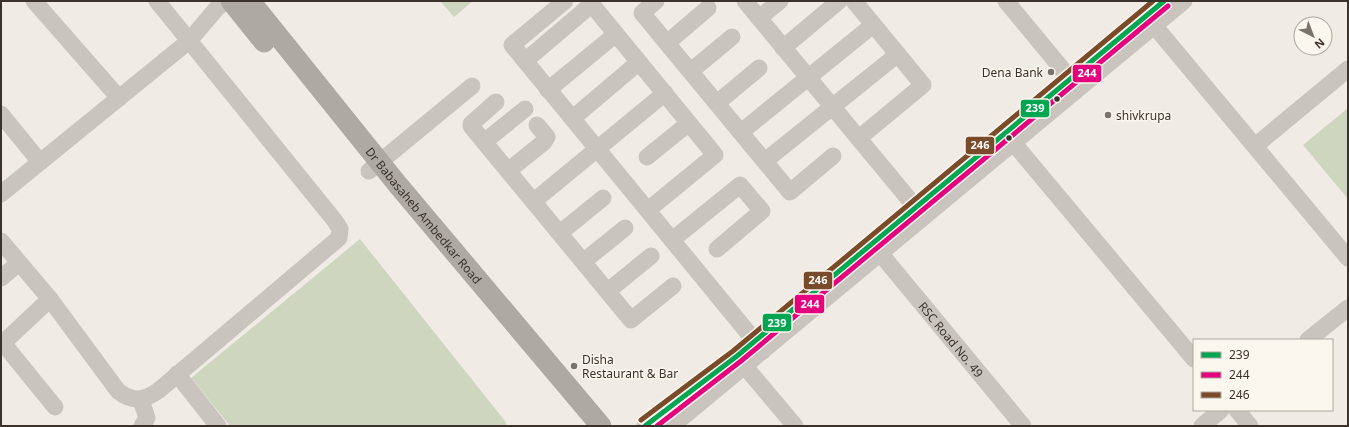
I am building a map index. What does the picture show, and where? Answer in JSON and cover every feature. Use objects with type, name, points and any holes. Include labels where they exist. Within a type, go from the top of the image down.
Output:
[{"type":"main road","name":"Dr Babasaheb Ambedkar Road","points":[[232,1],[374,166],[568,398],[601,426]]},
{"type":"main road","name":"Dr Babasaheb Ambedkar Road","points":[[250,1],[374,166]]},
{"type":"main road","name":"Dr Babasaheb Ambedkar Road","points":[[568,398],[582,426]]},
{"type":"street","points":[[34,1],[119,98]]},
{"type":"street","points":[[1,241],[50,299],[118,390],[134,400],[141,400],[158,391],[336,242],[341,233],[335,221],[157,1]]},
{"type":"street","points":[[1,194],[190,41],[217,8],[225,1]]},
{"type":"street","points":[[565,1],[512,45],[759,346]]},
{"type":"street","points":[[656,1],[642,13],[790,192],[833,156]]},
{"type":"street","points":[[745,1],[920,212]]},
{"type":"street","points":[[759,18],[780,1]]},
{"type":"street","points":[[783,48],[839,1]]},
{"type":"street","points":[[854,1],[923,85],[859,138]]},
{"type":"street","points":[[1006,1],[1075,84]]},
{"type":"street","points":[[1151,21],[1164,1]]},
{"type":"street","points":[[672,426],[741,361],[1009,138],[1151,21],[1184,1]]},
{"type":"street","points":[[525,60],[591,2],[715,155],[648,210]]},
{"type":"street","points":[[667,43],[708,8]]},
{"type":"street","points":[[1151,21],[1348,258]]},
{"type":"street","points":[[741,132],[807,76],[873,25]]},
{"type":"street","points":[[548,90],[616,34]]},
{"type":"street","points":[[691,71],[732,37]]},
{"type":"street","points":[[764,161],[898,54]]},
{"type":"street","points":[[573,118],[639,62]]},
{"type":"street","points":[[717,103],[759,68]]},
{"type":"street","points":[[1255,146],[1348,69]]},
{"type":"street","points":[[374,166],[472,86]]},
{"type":"street","points":[[534,201],[665,93]]},
{"type":"street","points":[[496,102],[471,124],[484,142],[509,170],[631,320],[673,286]]},
{"type":"street","points":[[484,142],[525,109]]},
{"type":"street","points":[[1,114],[40,162]]},
{"type":"street","points":[[647,157],[689,123]]},
{"type":"street","points":[[509,170],[544,142],[547,137],[537,125]]},
{"type":"street","points":[[1009,138],[1193,358]]},
{"type":"street","points":[[672,240],[740,185],[762,212],[717,249]]},
{"type":"street","points":[[560,233],[603,198]]},
{"type":"street","points":[[759,346],[880,253],[920,212]]},
{"type":"street","points":[[584,261],[625,228]]},
{"type":"street","name":"RSC Road No. 49","points":[[880,253],[1016,425]]},
{"type":"street","points":[[608,291],[651,256]]},
{"type":"street","points":[[1,278],[19,263]]},
{"type":"street","points":[[50,299],[2,344],[55,407]]},
{"type":"street","points":[[1309,339],[1348,308]]},
{"type":"street","points":[[645,426],[741,361]]},
{"type":"street","points":[[741,361],[794,426]]},
{"type":"street","points":[[177,374],[218,426]]},
{"type":"street","points":[[141,400],[147,418],[142,426]]},
{"type":"street","points":[[1202,426],[1220,411]]},
{"type":"street","points":[[1237,411],[1250,426]]},
{"type":"green space","points":[[440,1],[473,1],[454,17]]},
{"type":"green space","points":[[1348,108],[1348,199],[1303,145]]},
{"type":"green space","points":[[360,239],[505,421],[507,426],[230,426],[191,378]]},
{"type":"transit line","name":"246","points":[[641,420],[733,351],[1153,1]]},
{"type":"transit line","name":"239","points":[[645,426],[737,356],[1164,1]]},
{"type":"transit line","name":"244","points":[[657,426],[741,361],[1168,6]]},
{"type":"place","name":"Dena Bank","points":[[1051,72]]},
{"type":"place","name":"shivkrupa","points":[[1108,115]]},
{"type":"place","name":"Disha Restaurant & Bar","points":[[574,366]]}]
